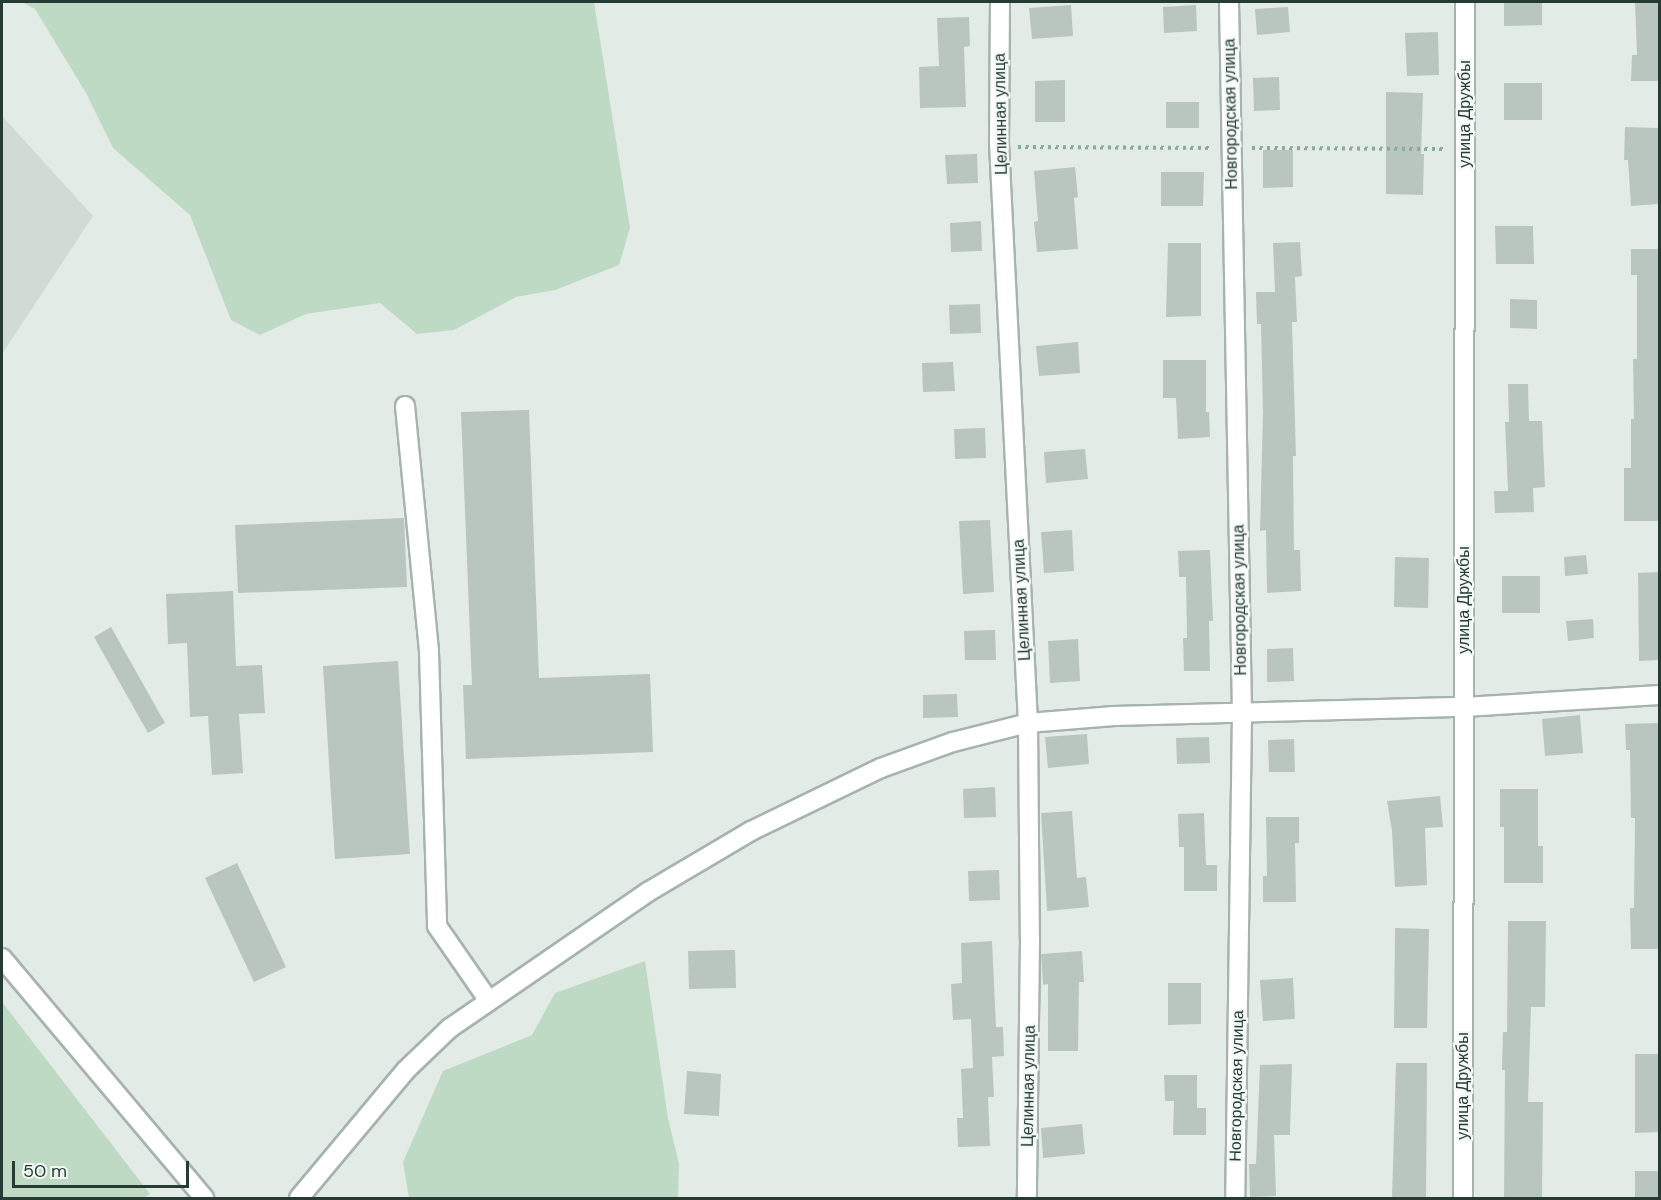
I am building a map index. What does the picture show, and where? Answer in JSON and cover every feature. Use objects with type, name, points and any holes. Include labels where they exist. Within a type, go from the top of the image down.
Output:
[{"type":"street","name":"Целинная улица","points":[[1000,2],[1000,147],[1028,723],[1030,940],[1027,1198]]},
{"type":"street","name":"Новгородская улица","points":[[1228,2],[1242,713],[1235,1198]]},
{"type":"street","name":"улица Дружбы","points":[[1463,1198],[1465,2]]},
{"type":"street","points":[[405,406],[429,651],[437,926],[489,1001]]},
{"type":"street","points":[[299,1198],[405,1070],[450,1028],[648,892],[751,831],[881,768],[953,742],[1028,723],[1114,716],[1464,707],[1659,695]]},
{"type":"street","points":[[2,958],[204,1198]]},
{"type":"shaded area","points":[[2,116],[93,216],[2,354]]},
{"type":"green space","points":[[22,2],[594,2],[630,228],[619,265],[555,290],[516,297],[454,330],[417,334],[380,303],[306,314],[260,335],[231,320],[190,215],[113,148],[86,93],[35,9]]},
{"type":"green space","points":[[645,961],[668,1118],[679,1164],[678,1198],[409,1198],[403,1162],[443,1071],[532,1035],[555,993]]},
{"type":"green space","points":[[2,1002],[150,1194],[144,1198],[2,1198]]},
{"type":"building","points":[[1504,2],[1542,2],[1542,25],[1504,26]]},
{"type":"building","points":[[1635,2],[1659,2],[1659,81],[1631,81],[1632,55],[1637,55]]},
{"type":"building","points":[[1071,5],[1073,36],[1032,39],[1029,8]]},
{"type":"building","points":[[1196,5],[1197,31],[1164,33],[1163,7]]},
{"type":"building","points":[[1288,7],[1290,32],[1257,35],[1255,9]]},
{"type":"building","points":[[969,17],[970,46],[964,47],[966,107],[920,108],[919,67],[939,66],[937,18]]},
{"type":"building","points":[[1438,32],[1439,75],[1407,76],[1405,33]]},
{"type":"building","points":[[1279,77],[1280,110],[1254,111],[1253,78]]},
{"type":"building","points":[[1065,80],[1065,122],[1035,122],[1035,81]]},
{"type":"building","points":[[1504,83],[1542,83],[1542,120],[1504,120]]},
{"type":"building","points":[[1386,92],[1423,93],[1421,154],[1424,154],[1423,195],[1386,194]]},
{"type":"building","points":[[1166,102],[1199,102],[1199,128],[1166,128]]},
{"type":"building","points":[[1625,127],[1659,128],[1659,204],[1631,206],[1628,160],[1624,160]]},
{"type":"building","points":[[1263,150],[1293,150],[1293,187],[1263,188]]},
{"type":"building","points":[[977,154],[978,183],[947,184],[945,155]]},
{"type":"building","points":[[1075,167],[1078,197],[1074,198],[1078,249],[1037,252],[1034,222],[1038,221],[1034,171]]},
{"type":"building","points":[[1161,172],[1204,172],[1203,206],[1161,206]]},
{"type":"building","points":[[981,221],[982,251],[951,252],[950,223]]},
{"type":"building","points":[[1495,226],[1533,226],[1534,264],[1496,264]]},
{"type":"building","points":[[1300,242],[1302,276],[1295,277],[1297,322],[1292,322],[1296,456],[1293,456],[1294,550],[1300,550],[1301,591],[1267,593],[1266,530],[1260,531],[1263,414],[1261,324],[1257,324],[1256,292],[1275,292],[1273,243]]},
{"type":"building","points":[[1168,243],[1201,243],[1201,316],[1166,317]]},
{"type":"building","points":[[1631,249],[1659,249],[1659,521],[1624,521],[1624,468],[1631,468],[1631,419],[1634,419],[1633,359],[1637,359],[1637,275],[1631,275]]},
{"type":"building","points":[[1510,299],[1537,300],[1537,329],[1510,328]]},
{"type":"building","points":[[980,304],[981,333],[950,334],[949,305]]},
{"type":"building","points":[[1078,342],[1080,373],[1039,376],[1036,346]]},
{"type":"building","points":[[1163,360],[1206,360],[1206,412],[1209,412],[1210,437],[1178,439],[1176,398],[1163,398]]},
{"type":"building","points":[[953,362],[955,391],[923,392],[922,363]]},
{"type":"building","points":[[1508,384],[1528,384],[1529,421],[1542,421],[1545,487],[1533,488],[1534,512],[1495,513],[1494,491],[1508,491],[1505,422],[1509,422]]},
{"type":"building","points":[[529,410],[539,678],[650,674],[653,752],[466,759],[463,685],[472,685],[461,412]]},
{"type":"building","points":[[985,428],[986,458],[955,459],[954,429]]},
{"type":"building","points":[[1085,449],[1088,479],[1046,483],[1044,452]]},
{"type":"building","points":[[404,518],[407,587],[238,593],[235,525]]},
{"type":"building","points":[[990,520],[994,592],[963,594],[959,521]]},
{"type":"building","points":[[1072,530],[1074,571],[1044,573],[1041,532]]},
{"type":"building","points":[[1210,550],[1213,621],[1209,621],[1210,671],[1184,671],[1183,638],[1187,638],[1186,577],[1179,577],[1178,551]]},
{"type":"building","points":[[1586,555],[1588,574],[1565,576],[1564,557]]},
{"type":"building","points":[[1395,557],[1429,558],[1428,608],[1394,607]]},
{"type":"building","points":[[1659,572],[1659,660],[1639,661],[1638,573]]},
{"type":"building","points":[[1502,576],[1540,576],[1540,613],[1502,613]]},
{"type":"building","points":[[233,591],[236,666],[262,665],[265,713],[239,714],[243,773],[212,775],[208,716],[190,717],[187,643],[168,644],[166,594]]},
{"type":"building","points":[[1593,619],[1594,638],[1568,641],[1566,621]]},
{"type":"building","points":[[111,627],[165,723],[148,733],[94,637]]},
{"type":"building","points":[[995,630],[996,660],[965,660],[964,631]]},
{"type":"building","points":[[1078,639],[1080,681],[1050,683],[1048,641]]},
{"type":"building","points":[[1293,648],[1294,681],[1267,682],[1267,649]]},
{"type":"building","points":[[398,661],[410,854],[335,859],[323,666]]},
{"type":"building","points":[[957,694],[958,717],[923,718],[923,695]]},
{"type":"building","points":[[1580,715],[1583,753],[1545,756],[1542,719]]},
{"type":"building","points":[[1658,723],[1659,949],[1631,949],[1630,908],[1634,908],[1635,818],[1631,818],[1630,750],[1626,750],[1625,724]]},
{"type":"building","points":[[1087,734],[1089,764],[1048,768],[1045,737]]},
{"type":"building","points":[[1209,737],[1210,763],[1177,764],[1176,738]]},
{"type":"building","points":[[1294,739],[1295,772],[1269,772],[1268,740]]},
{"type":"building","points":[[995,787],[996,817],[964,818],[963,789]]},
{"type":"building","points":[[1500,789],[1538,789],[1538,846],[1543,846],[1543,883],[1504,883],[1504,827],[1500,827]]},
{"type":"building","points":[[1440,796],[1443,827],[1425,828],[1427,885],[1395,887],[1392,831],[1387,801]]},
{"type":"building","points":[[1072,811],[1077,878],[1086,877],[1089,907],[1047,911],[1041,813]]},
{"type":"building","points":[[1204,813],[1206,865],[1217,865],[1217,891],[1184,891],[1184,847],[1179,847],[1178,814]]},
{"type":"building","points":[[1266,817],[1299,817],[1299,843],[1295,843],[1296,902],[1263,902],[1263,876],[1267,876]]},
{"type":"building","points":[[237,863],[286,967],[254,982],[205,878]]},
{"type":"building","points":[[999,870],[1000,900],[969,901],[968,871]]},
{"type":"building","points":[[1508,921],[1546,921],[1545,1007],[1531,1007],[1528,1102],[1543,1102],[1542,1198],[1504,1198],[1505,1070],[1502,1070],[1503,1032],[1507,1032]]},
{"type":"building","points":[[1395,928],[1429,929],[1427,1028],[1394,1028]]},
{"type":"building","points":[[992,941],[996,1027],[1003,1027],[1004,1056],[992,1057],[994,1097],[988,1097],[990,1146],[958,1147],[957,1118],[963,1118],[961,1069],[973,1068],[971,1019],[953,1020],[951,984],[962,983],[961,943]]},
{"type":"building","points":[[735,950],[736,988],[689,989],[688,951]]},
{"type":"building","points":[[1082,951],[1084,982],[1079,982],[1078,1051],[1048,1051],[1048,984],[1043,985],[1041,954]]},
{"type":"building","points":[[1293,978],[1295,1019],[1263,1021],[1260,980]]},
{"type":"building","points":[[1168,983],[1201,983],[1201,1024],[1168,1025]]},
{"type":"building","points":[[1635,1054],[1659,1054],[1659,1132],[1635,1133]]},
{"type":"building","points":[[1396,1063],[1427,1063],[1426,1198],[1392,1198]]},
{"type":"building","points":[[1292,1064],[1290,1135],[1274,1135],[1276,1196],[1250,1197],[1249,1164],[1256,1164],[1260,1065]]},
{"type":"building","points":[[687,1071],[721,1074],[719,1116],[684,1114]]},
{"type":"building","points":[[1164,1075],[1197,1075],[1197,1108],[1206,1108],[1206,1135],[1173,1135],[1174,1101],[1165,1101]]},
{"type":"building","points":[[1082,1124],[1085,1154],[1043,1158],[1041,1128]]},
{"type":"building","points":[[1635,1171],[1659,1171],[1659,1198],[1635,1198]]}]
